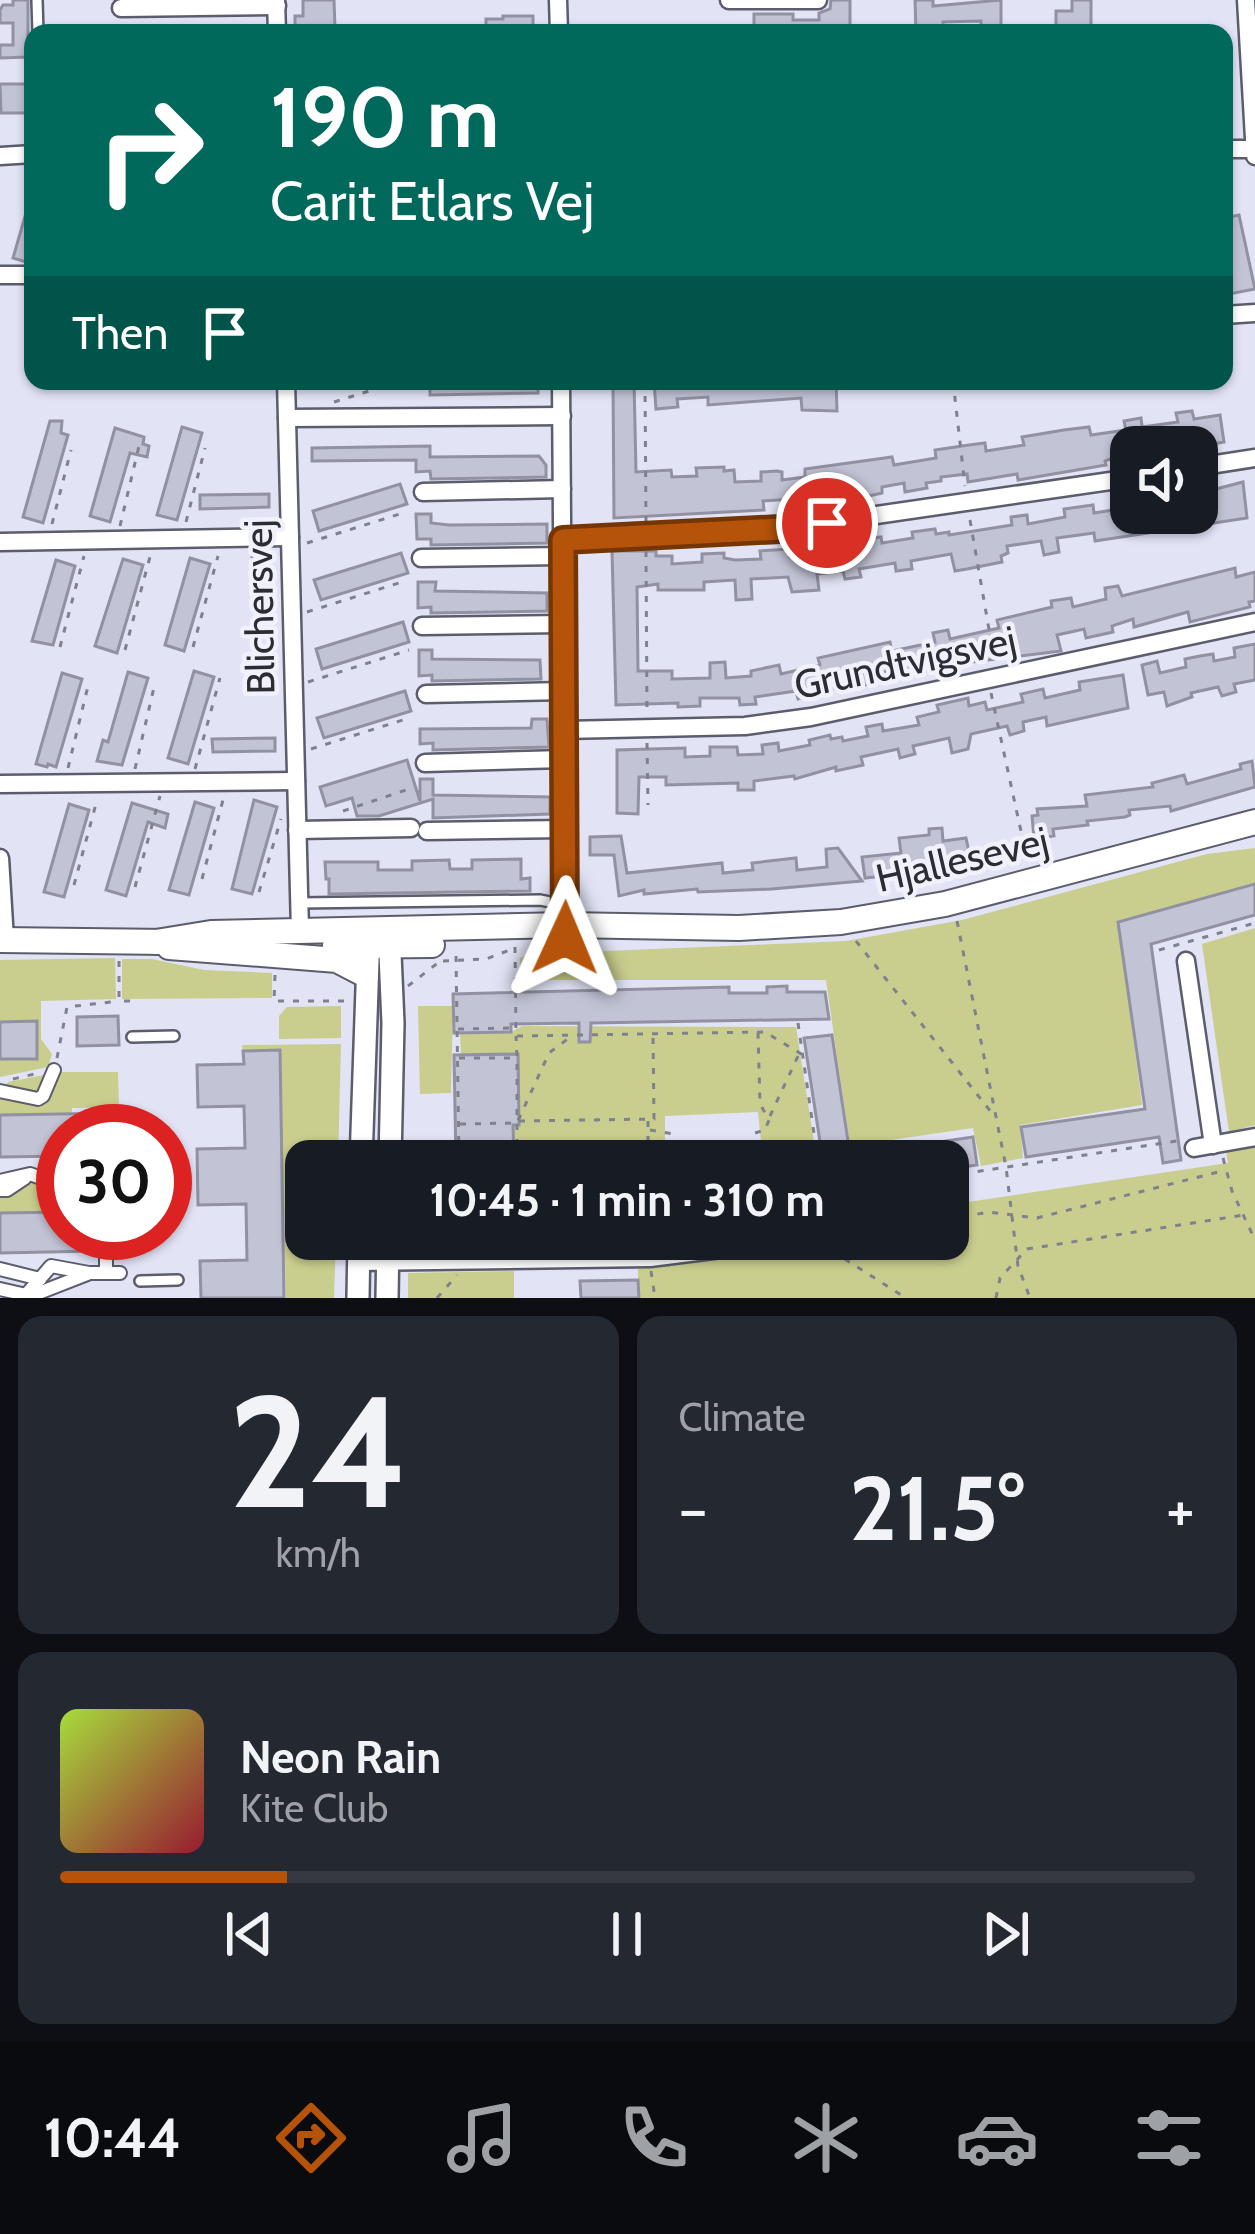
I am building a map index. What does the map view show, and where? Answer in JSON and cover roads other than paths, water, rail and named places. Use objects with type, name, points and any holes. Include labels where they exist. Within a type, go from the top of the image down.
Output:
[{"type":"main road","name":"Hjallesevej","points":[[156,942],[212,933],[300,932],[386,941],[565,923],[680,929],[841,922],[952,902],[1255,822]]},
{"type":"main road","name":"Hjallesevej","points":[[2,940],[515,940],[565,923]]},
{"type":"main road","points":[[156,942],[177,951],[337,960],[366,975]]},
{"type":"street","points":[[729,0],[818,0]]},
{"type":"street","points":[[1246,0],[1254,151]]},
{"type":"street","points":[[121,8],[277,3]]},
{"type":"street","name":"Blichersvej","points":[[286,390],[295,754],[291,780],[300,932]]},
{"type":"street","points":[[561,390],[565,923]]},
{"type":"street","points":[[287,418],[562,416]]},
{"type":"street","points":[[1218,464],[1255,458]]},
{"type":"street","points":[[421,558],[563,548],[646,536],[780,529],[1110,481]]},
{"type":"street","points":[[423,492],[562,489]]},
{"type":"street","points":[[0,542],[223,538],[290,543]]},
{"type":"street","name":"Grundtvigsvej","points":[[564,730],[767,723],[1255,622]]},
{"type":"street","points":[[422,626],[563,624]]},
{"type":"street","points":[[426,694],[564,691]]},
{"type":"street","points":[[425,763],[564,759]]},
{"type":"street","points":[[0,784],[291,780]]},
{"type":"street","points":[[297,830],[565,829]]},
{"type":"street","points":[[0,858],[2,940]]},
{"type":"street","points":[[362,1140],[366,975],[386,941]]},
{"type":"street","points":[[386,941],[393,1023],[390,1140]]},
{"type":"street","points":[[1186,962],[1209,1146],[1255,1137]]},
{"type":"street","points":[[3,1086],[38,1099],[44,1096],[54,1070]]},
{"type":"street","points":[[0,1169],[36,1177]]},
{"type":"street","points":[[0,1186],[27,1174]]},
{"type":"street","points":[[25,1296],[54,1265],[113,1273],[109,1260]]},
{"type":"street","points":[[358,1298],[359,1260]]},
{"type":"street","points":[[387,1298],[388,1260]]},
{"type":"street","points":[[0,1269],[40,1279]]},
{"type":"street","points":[[0,1285],[22,1272]]},
{"type":"street","points":[[0,1285],[25,1296],[37,1295],[90,1273]]},
{"type":"lane","points":[[299,903],[540,900],[565,923]]},
{"type":"lane","points":[[132,1037],[174,1036]]},
{"type":"lane","points":[[140,1281],[178,1280]]}]
